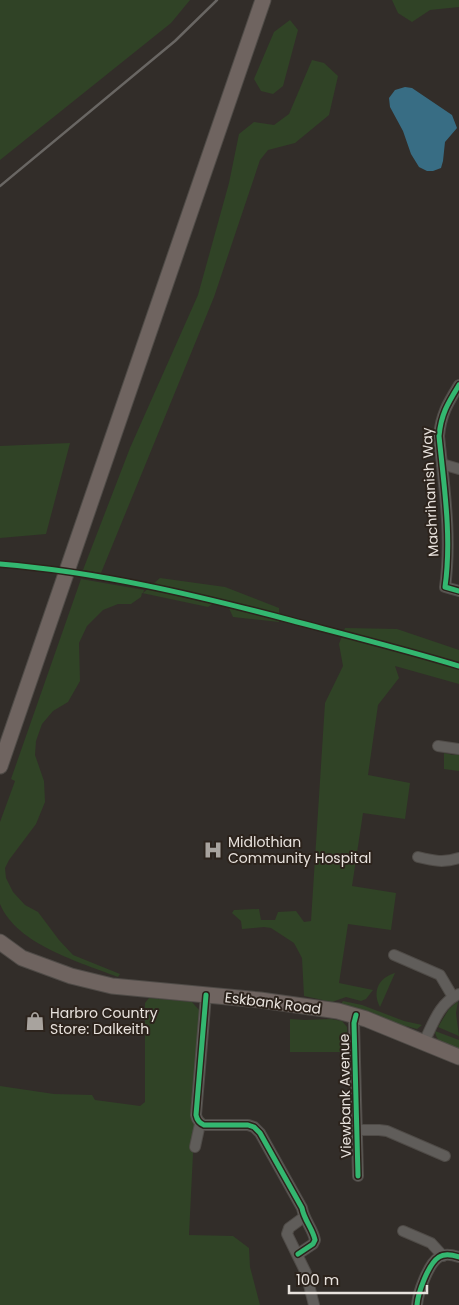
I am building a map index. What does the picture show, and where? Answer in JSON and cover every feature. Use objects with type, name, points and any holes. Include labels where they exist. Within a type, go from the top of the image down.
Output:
[{"type":"main road","points":[[0,766],[263,0]]},
{"type":"main road","name":"Eskbank Road","points":[[0,942],[22,958],[70,976],[112,986],[338,1011],[356,1015],[459,1057]]},
{"type":"main road","name":"Eskbank Road","points":[[0,958],[22,958]]},
{"type":"street","name":"Machrihanish Way","points":[[459,385],[445,407],[440,420],[439,436],[449,537],[445,588],[459,591]]},
{"type":"street","points":[[442,464],[459,468]]},
{"type":"street","points":[[438,746],[459,749]]},
{"type":"street","points":[[418,856],[434,862],[444,862],[459,858]]},
{"type":"street","points":[[394,955],[440,975],[456,995],[440,1009],[424,1042]]},
{"type":"street","points":[[194,1147],[200,1124],[196,1115],[206,995]]},
{"type":"street","name":"Viewbank Avenue","points":[[356,1015],[358,1176]]},
{"type":"street","points":[[200,1124],[248,1125],[257,1130],[302,1208],[304,1217],[315,1236],[313,1244],[298,1254]]},
{"type":"street","points":[[357,1130],[387,1131],[445,1156]]},
{"type":"street","points":[[304,1217],[287,1231],[287,1234],[298,1254],[310,1284],[314,1305]]},
{"type":"street","points":[[403,1231],[431,1243],[443,1256]]},
{"type":"street","points":[[417,1305],[420,1290],[433,1263],[443,1256],[459,1258]]},
{"type":"green space","points":[[0,0],[190,0],[171,23],[0,160]]},
{"type":"green space","points":[[392,0],[459,0],[459,7],[430,10],[412,22],[398,13]]},
{"type":"green space","points":[[290,20],[298,30],[283,86],[273,94],[261,91],[254,79],[274,32]]},
{"type":"green space","points":[[312,60],[324,63],[338,76],[329,115],[295,143],[268,150],[260,160],[214,297],[101,573],[83,570],[130,448],[198,295],[229,183],[239,134],[254,122],[274,125],[289,114]]},
{"type":"green space","points":[[70,443],[46,534],[0,538],[0,446]]},
{"type":"green space","points":[[160,578],[225,587],[279,608],[279,622],[233,617],[227,604],[214,603],[208,607],[142,593],[141,597],[131,604],[118,604],[103,610],[87,626],[79,643],[80,681],[68,702],[53,711],[42,724],[36,741],[35,755],[44,781],[45,802],[36,824],[5,868],[6,878],[13,892],[25,905],[38,912],[73,955],[120,974],[118,977],[51,950],[20,931],[8,918],[0,904],[0,822],[15,781],[11,779],[81,579],[144,590],[143,593]]},
{"type":"green space","points":[[345,628],[397,629],[459,650],[459,684],[395,666],[399,678],[378,705],[368,775],[410,783],[405,819],[363,813],[352,886],[396,893],[391,930],[348,924],[339,983],[373,990],[366,999],[361,1001],[346,997],[332,1002],[304,996],[302,958],[294,943],[271,928],[242,929],[241,921],[232,913],[234,910],[259,909],[261,920],[275,920],[278,912],[296,911],[304,922],[311,921],[325,703],[343,666],[339,644]]},
{"type":"green space","points":[[444,753],[459,754],[459,771],[444,769]]},
{"type":"green space","points":[[395,973],[380,1007],[377,996],[378,986],[384,978]]},
{"type":"green space","points":[[149,998],[192,1002],[200,1011],[189,1235],[233,1236],[249,1248],[250,1267],[260,1305],[0,1305],[0,1086],[54,1094],[92,1095],[95,1100],[140,1106],[145,1102],[145,1003]]},
{"type":"green space","points":[[343,1001],[362,1005],[404,1021],[422,1025],[417,1029],[406,1026],[405,1029],[344,1007],[341,1004]]},
{"type":"green space","points":[[458,1001],[456,1013],[459,1036],[438,1027],[449,1009]]},
{"type":"green space","points":[[290,1019],[331,1019],[342,1021],[347,1027],[348,1052],[290,1052]]},
{"type":"green space","points":[[435,1031],[459,1040],[459,1051],[440,1042]]},
{"type":"water","points":[[405,87],[412,88],[452,115],[457,128],[445,142],[441,168],[427,171],[419,167],[411,154],[403,131],[390,107],[389,98],[395,90]]},
{"type":"railway","points":[[0,186],[175,41],[217,0]]},
{"type":"cycle path","points":[[459,385],[441,421],[439,436],[448,549],[445,587],[459,591]]},
{"type":"cycle path","points":[[0,564],[74,573],[183,593],[459,666]]},
{"type":"cycle path","points":[[206,995],[197,1118],[204,1125],[248,1125],[254,1127],[260,1133],[302,1208],[314,1236],[313,1244],[298,1254]]},
{"type":"cycle path","points":[[356,1015],[354,1023],[358,1176]]},
{"type":"cycle path","points":[[417,1305],[424,1279],[435,1261],[444,1255],[459,1257]]},
{"type":"place","name":"Midlothian Community Hospital","points":[[213,850]]},
{"type":"place","name":"Harbro Country Store: Dalkeith","points":[[35,1021]]}]
